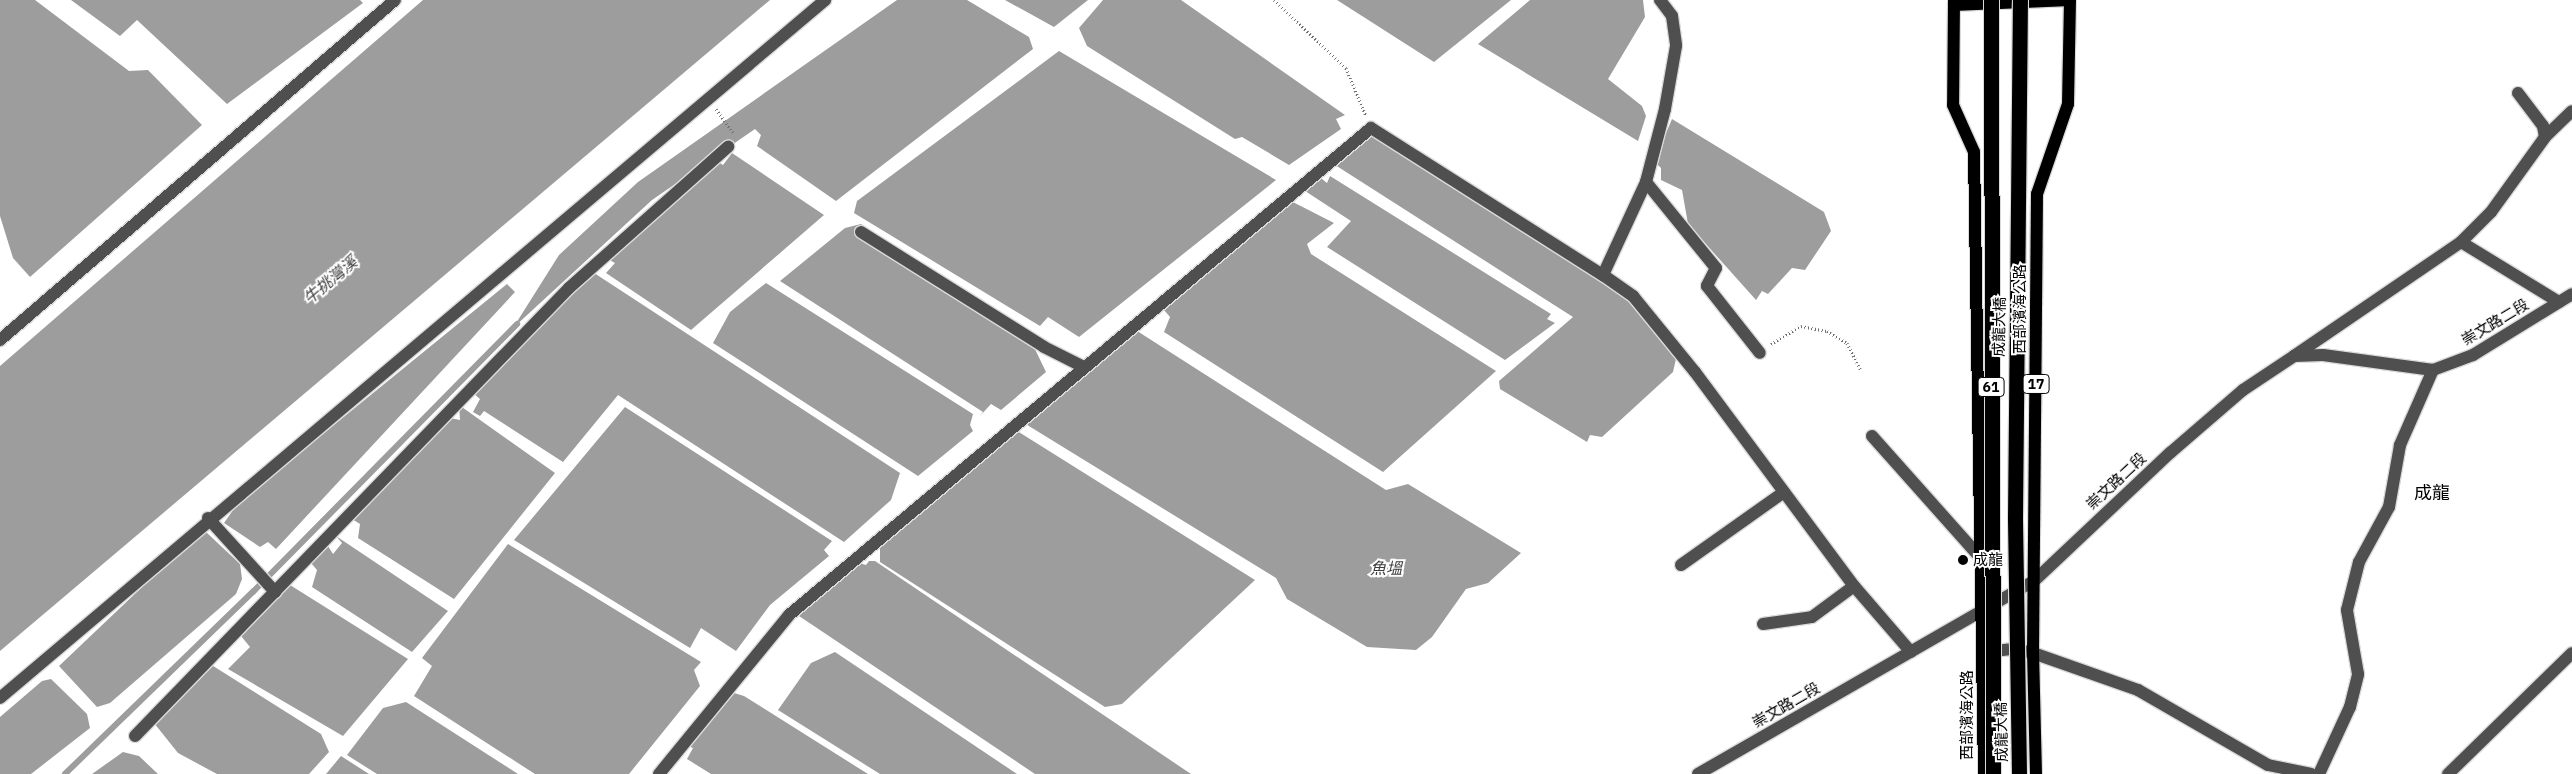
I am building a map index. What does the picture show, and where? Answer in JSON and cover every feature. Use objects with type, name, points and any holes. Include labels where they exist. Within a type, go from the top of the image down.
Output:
[{"type":"highway","name":"成龍大橋","points":[[1991,0],[1993,774]]},
{"type":"highway","name":"成龍大橋","points":[[2020,0],[2015,517],[2020,774]]},
{"type":"main road","points":[[1954,2],[2070,0]]},
{"type":"main road","name":"西部濱海公路","points":[[2036,774],[2033,653],[2037,194],[2068,104],[2070,0]]},
{"type":"main road","name":"西部濱海公路","points":[[1954,2],[1953,105],[1974,152],[1984,774]]},
{"type":"street","points":[[0,340],[395,0]]},
{"type":"street","points":[[0,698],[208,518],[706,97],[825,0]]},
{"type":"street","points":[[1603,275],[1646,182],[1676,46],[1672,16],[1660,0]]},
{"type":"street","points":[[2518,93],[2543,126],[2545,137]]},
{"type":"street","points":[[2294,356],[2461,242],[2491,212],[2545,137],[2572,111]]},
{"type":"street","points":[[659,774],[789,614],[1082,366],[1371,128],[1633,296],[1854,586],[1912,652]]},
{"type":"street","points":[[135,736],[273,588],[602,256],[733,144]]},
{"type":"street","points":[[1646,182],[1716,268],[1707,286],[1760,353]]},
{"type":"street","points":[[861,232],[1044,347],[1082,366]]},
{"type":"street","points":[[2461,242],[2559,302]]},
{"type":"street","name":"崇文路二段","points":[[1698,774],[2034,582],[2170,453],[2243,390],[2294,356],[2323,355],[2433,370],[2473,355],[2572,294]]},
{"type":"street","points":[[2319,774],[2350,707],[2358,674],[2347,610],[2359,562],[2388,507],[2400,444],[2433,370]]},
{"type":"street","points":[[1872,436],[1979,556]]},
{"type":"street","points":[[1681,565],[1784,492]]},
{"type":"street","points":[[208,518],[273,588]]},
{"type":"street","points":[[1764,624],[1812,617],[1854,586]]},
{"type":"street","points":[[1983,652],[2014,649],[2033,653],[2138,690],[2268,766],[2311,774]]},
{"type":"street","points":[[2448,774],[2572,652]]},
{"type":"path","points":[[1274,0],[1346,68],[1371,128]]},
{"type":"path","points":[[706,97],[733,144]]},
{"type":"path","points":[[1760,353],[1801,326],[1827,331],[1847,343],[1861,371]]},
{"type":"water","points":[[0,0],[35,0],[129,71],[148,70],[202,125],[30,277],[13,258],[0,216]]},
{"type":"water","points":[[71,0],[360,0],[363,3],[227,104],[137,20],[120,36]]},
{"type":"water","name":"牛挑灣溪","points":[[423,0],[770,0],[0,651],[0,366]]},
{"type":"water","points":[[897,0],[967,0],[1029,37],[1033,49],[836,201],[757,146],[761,135],[755,129],[652,200],[513,328],[559,255],[638,182]]},
{"type":"water","points":[[1005,0],[1088,0],[1054,27]]},
{"type":"water","points":[[1103,0],[1181,0],[1345,115],[1336,119],[1341,129],[1289,165],[1242,137],[1235,139],[1087,46],[1079,28]]},
{"type":"water","points":[[1337,0],[1511,0],[1434,62]]},
{"type":"water","points":[[1530,0],[1643,0],[1645,17],[1608,79],[1642,106],[1646,116],[1638,141],[1478,44]]},
{"type":"water","points":[[1059,51],[1276,180],[1079,337],[1048,317],[1040,326],[854,213],[857,201]]},
{"type":"water","points":[[1672,119],[1824,212],[1831,231],[1805,270],[1792,268],[1768,294],[1762,291],[1756,300],[1688,224],[1682,190],[1661,180],[1661,168],[1654,161]]},
{"type":"water","points":[[1369,129],[1621,292],[1676,359],[1673,372],[1602,437],[1590,435],[1587,442],[1500,389],[1499,381],[1573,317],[1332,163]]},
{"type":"water","points":[[732,153],[824,215],[691,330],[606,273],[615,263],[604,257],[715,160],[723,165]]},
{"type":"water","points":[[1316,174],[1327,183],[1330,176],[1551,314],[1547,319],[1555,323],[1505,360],[1327,247],[1351,221],[1302,189]]},
{"type":"water","points":[[1287,199],[1334,223],[1307,244],[1311,254],[1496,371],[1383,472],[1164,332],[1170,317],[1159,304]]},
{"type":"water","points":[[861,224],[1032,343],[1046,372],[1001,410],[991,404],[980,416],[983,412],[780,281],[845,228]]},
{"type":"water","points":[[588,269],[900,473],[891,500],[844,542],[618,395],[563,462],[484,411],[480,416],[473,412],[480,399],[472,392]]},
{"type":"water","points":[[766,283],[973,414],[970,425],[973,431],[918,476],[713,343],[730,312]]},
{"type":"water","points":[[507,284],[515,292],[276,549],[268,542],[260,547],[224,523],[238,503]]},
{"type":"water","name":"魚塭","points":[[1134,329],[1386,490],[1408,484],[1521,553],[1488,583],[1466,589],[1432,637],[1416,650],[1367,647],[1287,599],[1276,578],[1024,423]]},
{"type":"water","points":[[459,405],[555,473],[454,599],[358,538],[360,524],[352,519],[445,417],[460,420]]},
{"type":"water","points":[[625,407],[832,541],[824,550],[829,556],[770,605],[736,651],[701,628],[690,648],[514,540]]},
{"type":"water","points":[[1014,429],[1255,580],[1122,704],[1105,707],[880,562],[880,543]]},
{"type":"water","points":[[200,532],[206,532],[240,564],[242,579],[236,594],[110,703],[97,707],[59,666]]},
{"type":"water","points":[[336,536],[448,611],[412,652],[312,587],[317,570],[311,563],[326,543],[333,554],[342,543]]},
{"type":"water","points":[[508,544],[701,662],[694,670],[700,686],[629,774],[535,774],[414,696],[432,666],[422,658]]},
{"type":"water","points":[[869,561],[875,561],[1191,774],[1035,774],[799,616],[856,562],[866,565]]},
{"type":"water","points":[[290,585],[408,659],[343,736],[228,669],[250,647],[241,636]]},
{"type":"water","points":[[835,652],[1017,774],[880,774],[778,710],[811,663]]},
{"type":"water","points":[[210,664],[321,734],[329,752],[309,774],[217,774],[178,753],[154,723]]},
{"type":"water","points":[[51,679],[87,714],[90,728],[31,774],[0,774],[0,717],[42,681]]},
{"type":"water","points":[[734,693],[744,696],[868,774],[711,774],[687,759],[693,748],[688,746]]},
{"type":"water","points":[[406,702],[518,774],[377,774],[347,755],[383,708]]},
{"type":"water","points":[[123,752],[139,756],[158,774],[92,774]]},
{"type":"water","points":[[341,756],[369,774],[326,774]]},
{"type":"waterway","points":[[65,774],[253,592],[517,324]]},
{"type":"place","name":"成龍","points":[[1963,560]]},
{"type":"district","name":"成龍","points":[[2432,493]]}]
